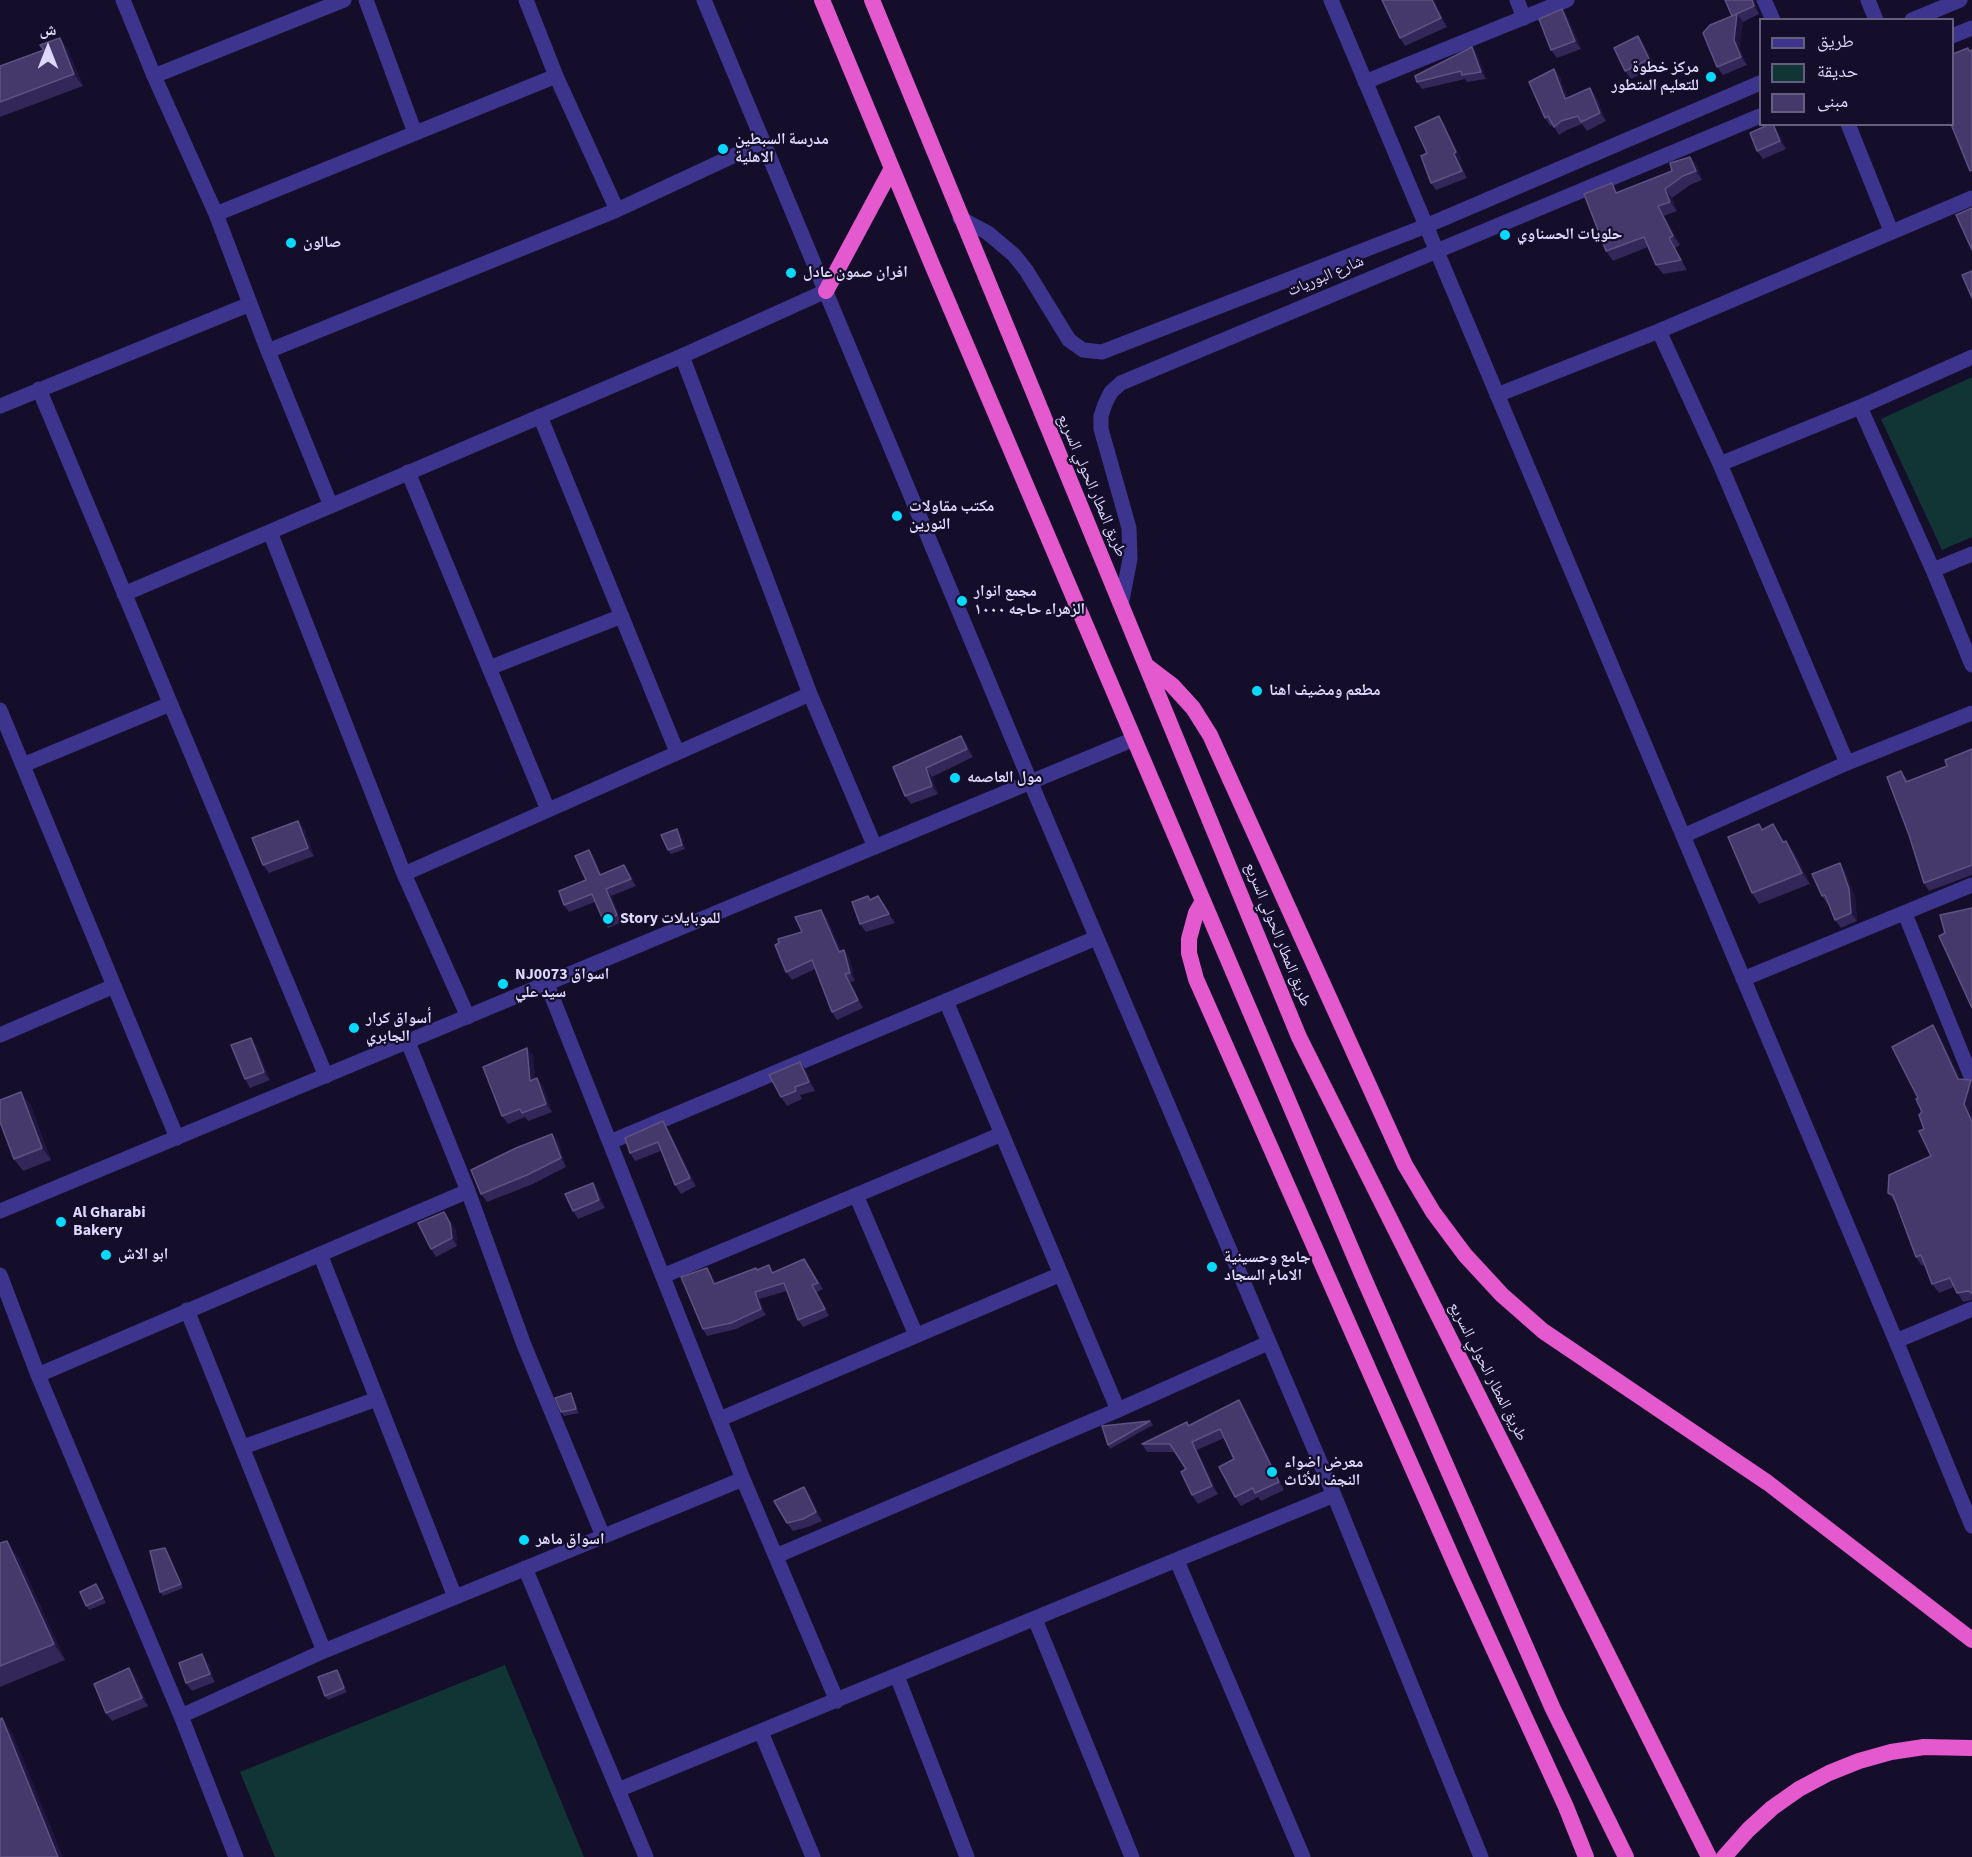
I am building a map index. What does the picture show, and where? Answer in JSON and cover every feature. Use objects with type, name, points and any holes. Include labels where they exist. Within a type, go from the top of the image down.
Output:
[{"type":"highway","points":[[822,0],[1362,1274],[1553,1709],[1626,1857]]},
{"type":"highway","name":"طريق المطار الحولي السريع","points":[[872,0],[960,219],[1299,1037],[1708,1857]]},
{"type":"highway","points":[[826,291],[892,168]]},
{"type":"highway","points":[[1147,666],[1172,685],[1194,708],[1210,735],[1405,1165],[1433,1212],[1466,1255],[1502,1295],[1543,1331],[1768,1483],[1972,1640]]},
{"type":"highway","points":[[1203,901],[1196,913],[1189,939],[1189,953],[1196,979],[1461,1578],[1562,1798],[1586,1857]]},
{"type":"highway","points":[[1724,1857],[1772,1808],[1799,1789],[1828,1773],[1891,1752],[1924,1747],[1972,1748]]},
{"type":"street","points":[[123,0],[154,76],[216,214],[330,506]]},
{"type":"street","points":[[154,76],[344,0]]},
{"type":"street","points":[[366,0],[415,133]]},
{"type":"street","points":[[526,0],[556,76],[617,210]]},
{"type":"street","points":[[704,0],[1096,938],[1334,1495],[1481,1857]]},
{"type":"street","points":[[1331,0],[1896,1341],[1965,1489],[1972,1526]]},
{"type":"street","points":[[1517,0],[1524,18]]},
{"type":"street","points":[[1365,82],[1567,0]]},
{"type":"street","points":[[1764,0],[1772,18]]},
{"type":"street","points":[[1868,0],[1875,18]]},
{"type":"street","points":[[1917,18],[1960,0]]},
{"type":"street","points":[[1954,36],[1972,28]]},
{"type":"street","points":[[216,214],[556,76]]},
{"type":"street","name":"شارع البوريات","points":[[960,219],[988,233],[1014,255],[1026,270],[1068,340],[1083,350],[1092,352],[1110,350],[1426,226],[1759,84]]},
{"type":"street","name":"شارع البوريات","points":[[1121,605],[1130,559],[1129,528],[1101,429],[1101,416],[1112,392],[1121,384],[1759,117]]},
{"type":"street","points":[[1849,126],[1891,231]]},
{"type":"street","points":[[268,351],[617,210],[763,142]]},
{"type":"street","points":[[1497,395],[1659,331],[1972,198]]},
{"type":"street","points":[[124,594],[682,356],[826,291]]},
{"type":"street","points":[[0,406],[250,304]]},
{"type":"street","points":[[1659,331],[1720,465],[1847,763]]},
{"type":"street","points":[[682,356],[810,694],[875,847]]},
{"type":"street","points":[[1720,465],[1860,407],[1972,357]]},
{"type":"street","points":[[39,389],[326,1076]]},
{"type":"street","points":[[1860,407],[1933,570],[1972,665]]},
{"type":"street","points":[[540,416],[677,752]]},
{"type":"street","points":[[408,472],[548,810]]},
{"type":"street","points":[[270,532],[404,874],[468,1017]]},
{"type":"street","points":[[1933,570],[1972,554]]},
{"type":"street","points":[[489,668],[622,616]]},
{"type":"street","points":[[404,874],[810,694]]},
{"type":"street","points":[[23,765],[170,704]]},
{"type":"street","points":[[0,710],[177,1138]]},
{"type":"street","points":[[1683,836],[1847,763],[1972,713]]},
{"type":"street","points":[[0,1212],[1134,739]]},
{"type":"street","points":[[1743,979],[1972,885]]},
{"type":"street","points":[[1905,914],[1968,1056],[1972,1079]]},
{"type":"street","points":[[610,1142],[1096,938]]},
{"type":"street","points":[[547,984],[743,1479],[837,1701]]},
{"type":"street","points":[[0,1035],[114,986]]},
{"type":"street","points":[[946,1001],[1118,1410]]},
{"type":"street","points":[[408,1042],[468,1191],[524,1345],[603,1536]]},
{"type":"street","points":[[663,1276],[1002,1134]]},
{"type":"street","points":[[38,1376],[468,1191]]},
{"type":"street","points":[[856,1195],[916,1335]]},
{"type":"street","points":[[320,1254],[455,1597]]},
{"type":"street","points":[[720,1419],[1061,1274]]},
{"type":"street","points":[[0,1275],[38,1376],[181,1716],[236,1857]]},
{"type":"street","points":[[1896,1341],[1972,1309]]},
{"type":"street","points":[[188,1310],[324,1651]]},
{"type":"street","points":[[776,1556],[1118,1410],[1268,1343]]},
{"type":"street","points":[[243,1448],[377,1399]]},
{"type":"street","points":[[181,1716],[324,1651],[743,1479]]},
{"type":"street","points":[[618,1790],[1334,1495]]},
{"type":"street","points":[[1176,1561],[1303,1857]]},
{"type":"street","points":[[525,1568],[646,1857]]},
{"type":"street","points":[[1035,1619],[1132,1857]]},
{"type":"street","points":[[897,1676],[967,1857]]},
{"type":"street","points":[[761,1732],[813,1857]]},
{"type":"green space","points":[[1972,377],[1972,537],[1942,550],[1881,419]]},
{"type":"green space","points":[[505,1665],[584,1857],[275,1857],[240,1772]]},
{"type":"building","points":[[1382,0],[1432,0],[1441,18],[1400,38]]},
{"type":"building","points":[[1725,0],[1752,0],[1754,6],[1732,16]]},
{"type":"building","points":[[1562,9],[1575,41],[1551,50],[1539,19]]},
{"type":"building","points":[[1737,14],[1734,40],[1741,57],[1717,67],[1703,33],[1710,25]]},
{"type":"building","points":[[1638,36],[1649,59],[1625,71],[1614,48]]},
{"type":"building","points":[[60,38],[74,74],[0,102],[0,66],[44,50],[40,45]]},
{"type":"building","points":[[1472,47],[1481,72],[1462,75],[1461,71],[1417,82],[1415,76]]},
{"type":"building","points":[[1968,48],[1969,51],[1972,50],[1972,170],[1970,171],[1952,126],[1954,126],[1954,54]]},
{"type":"building","points":[[1554,69],[1565,99],[1590,88],[1600,113],[1581,122],[1578,116],[1561,121],[1554,127],[1548,116],[1545,118],[1529,82]]},
{"type":"building","points":[[1439,116],[1462,171],[1431,183],[1421,156],[1427,153],[1415,127]]},
{"type":"building","points":[[1766,126],[1774,126],[1780,141],[1757,151],[1750,133]]},
{"type":"building","points":[[1690,157],[1696,171],[1683,176],[1665,189],[1670,202],[1658,206],[1673,236],[1669,238],[1681,260],[1656,265],[1644,237],[1606,251],[1584,194],[1612,183],[1616,193],[1672,171],[1670,163]]},
{"type":"building","points":[[1972,208],[1972,250],[1956,215]]},
{"type":"building","points":[[1972,271],[1972,298],[1962,275]]},
{"type":"building","points":[[961,736],[967,749],[926,768],[932,786],[905,796],[893,767]]},
{"type":"building","points":[[1972,749],[1972,865],[1924,883],[1887,777],[1901,771],[1906,782],[1947,766],[1945,760]]},
{"type":"building","points":[[298,821],[308,848],[263,865],[252,838]]},
{"type":"building","points":[[1759,824],[1762,830],[1773,824],[1783,842],[1786,841],[1802,873],[1752,893],[1728,837]]},
{"type":"building","points":[[677,829],[682,845],[668,850],[661,835]]},
{"type":"building","points":[[589,850],[600,875],[624,865],[631,879],[606,889],[617,915],[603,920],[592,894],[564,905],[559,891],[586,880],[575,856]]},
{"type":"building","points":[[1840,863],[1849,889],[1851,913],[1835,920],[1825,895],[1822,896],[1812,874]]},
{"type":"building","points":[[868,896],[870,900],[878,896],[889,914],[860,924],[852,902]]},
{"type":"building","points":[[1972,908],[1972,1008],[1939,936],[1945,933],[1940,915]]},
{"type":"building","points":[[821,910],[839,952],[844,950],[850,973],[845,974],[858,1000],[832,1012],[812,960],[786,972],[775,945],[779,943],[778,939],[802,932],[795,917]]},
{"type":"building","points":[[1933,1025],[1958,1079],[1971,1080],[1964,1104],[1972,1122],[1972,1293],[1968,1291],[1957,1293],[1950,1278],[1932,1284],[1921,1255],[1916,1257],[1893,1195],[1888,1193],[1889,1175],[1931,1156],[1919,1131],[1924,1129],[1919,1115],[1922,1112],[1916,1099],[1918,1098],[1892,1047]]},
{"type":"building","points":[[251,1038],[264,1072],[245,1079],[231,1045]]},
{"type":"building","points":[[527,1048],[530,1081],[537,1078],[546,1104],[522,1113],[520,1109],[502,1116],[483,1067]]},
{"type":"building","points":[[800,1062],[809,1082],[795,1087],[796,1091],[781,1097],[769,1075]]},
{"type":"building","points":[[21,1092],[42,1148],[14,1159],[0,1122],[0,1100]]},
{"type":"building","points":[[663,1121],[690,1178],[675,1185],[658,1142],[630,1153],[625,1138]]},
{"type":"building","points":[[552,1134],[561,1158],[481,1194],[471,1170],[516,1148]]},
{"type":"building","points":[[593,1183],[599,1200],[573,1211],[565,1194]]},
{"type":"building","points":[[444,1212],[450,1223],[452,1238],[431,1249],[418,1223]]},
{"type":"building","points":[[804,1259],[818,1283],[812,1285],[825,1309],[798,1320],[784,1283],[755,1292],[761,1309],[731,1323],[703,1329],[681,1277],[707,1268],[714,1284],[769,1265],[772,1273]]},
{"type":"building","points":[[571,1393],[576,1409],[561,1412],[555,1398]]},
{"type":"building","points":[[1239,1400],[1279,1482],[1255,1493],[1253,1488],[1235,1497],[1219,1467],[1234,1459],[1220,1429],[1192,1442],[1212,1486],[1192,1495],[1181,1472],[1186,1469],[1170,1444],[1142,1444],[1187,1422],[1188,1426]]},
{"type":"building","points":[[1150,1421],[1108,1445],[1102,1426]]},
{"type":"building","points":[[804,1487],[816,1512],[803,1519],[787,1523],[774,1501]]},
{"type":"building","points":[[7,1541],[54,1644],[0,1666],[0,1543]]},
{"type":"building","points":[[165,1548],[181,1584],[160,1592],[150,1551]]},
{"type":"building","points":[[96,1584],[103,1598],[86,1606],[80,1592]]},
{"type":"building","points":[[202,1654],[210,1674],[186,1683],[179,1663]]},
{"type":"building","points":[[129,1668],[142,1698],[106,1713],[94,1684]]},
{"type":"building","points":[[337,1670],[344,1688],[325,1696],[318,1677]]},
{"type":"building","points":[[2,1718],[58,1857],[0,1857],[0,1719]]},
{"type":"place","name":"مركز خطوة للتعليم المتطور","points":[[1711,77]]},
{"type":"place","name":"مدرسة السبطين الاهلية","points":[[723,149]]},
{"type":"place","name":"حلويات الحسناوي","points":[[1505,235]]},
{"type":"place","name":"صالون","points":[[291,243]]},
{"type":"place","name":"افران صمون عادل","points":[[791,273]]},
{"type":"place","name":"مكتب مقاولات النورين","points":[[897,516]]},
{"type":"place","name":"مجمع انوار الزهراء حاجه ١٠٠٠","points":[[962,601]]},
{"type":"place","name":"مطعم ومضيف اهنا","points":[[1257,691]]},
{"type":"place","name":"مول العاصمه","points":[[955,778]]},
{"type":"place","name":"Story للموبايلات","points":[[608,919]]},
{"type":"place","name":"NJ0073 اسواق سيد علي","points":[[503,984]]},
{"type":"place","name":"أسواق كرار الجابري","points":[[354,1028]]},
{"type":"place","name":"Al Gharabi Bakery","points":[[61,1222]]},
{"type":"place","name":"ابو الاش","points":[[106,1255]]},
{"type":"place","name":"جامع وحسينية الامام السجاد","points":[[1212,1267]]},
{"type":"place","name":"معرض اضواء النجف للأثاث","points":[[1272,1472]]},
{"type":"place","name":"اسواق ماهر","points":[[524,1540]]}]
